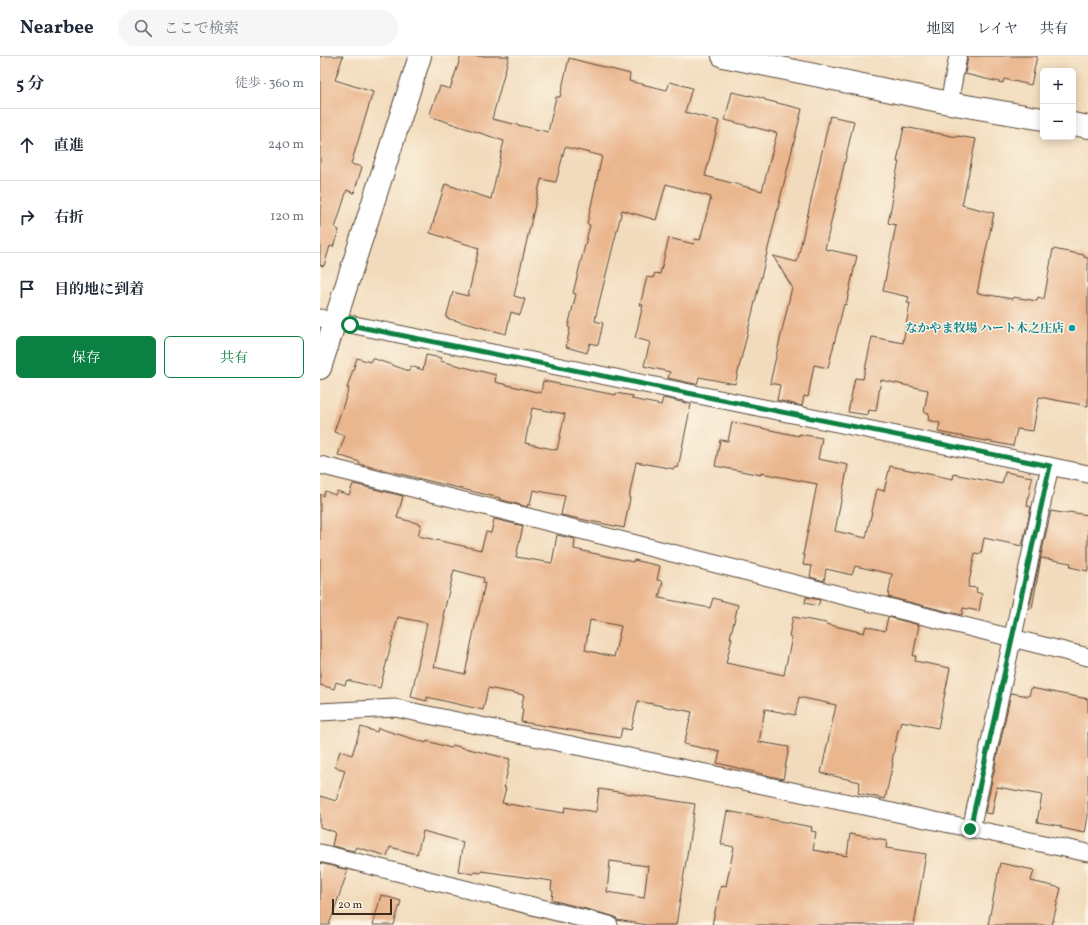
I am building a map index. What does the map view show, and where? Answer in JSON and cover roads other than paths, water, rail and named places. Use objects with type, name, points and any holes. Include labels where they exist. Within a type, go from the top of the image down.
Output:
[{"type":"street","points":[[320,368],[327,320],[420,56]]},
{"type":"street","points":[[723,56],[949,103],[1040,118]]},
{"type":"street","points":[[949,103],[958,56]]},
{"type":"street","points":[[1076,125],[1088,127]]},
{"type":"street","points":[[327,320],[1088,474]]},
{"type":"street","points":[[320,465],[1088,657]]},
{"type":"street","points":[[970,829],[1050,466]]},
{"type":"street","points":[[320,712],[395,708],[1088,853]]},
{"type":"street","points":[[320,853],[609,925]]},
{"type":"place","name":"なかやま牧場 ハート木之庄店","points":[[1072,328]]}]
